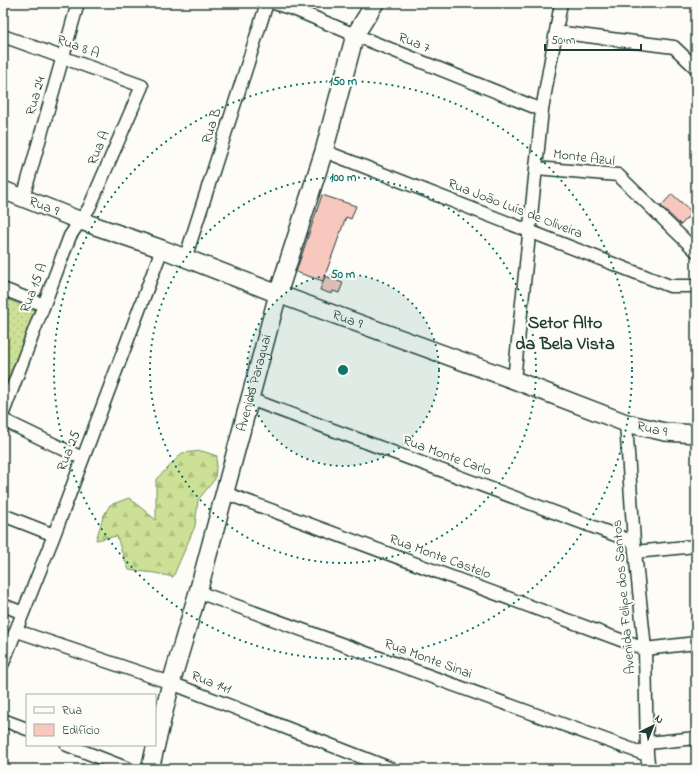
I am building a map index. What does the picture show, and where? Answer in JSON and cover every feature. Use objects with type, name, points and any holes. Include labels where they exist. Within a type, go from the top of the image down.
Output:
[{"type":"street","name":"Rua 24","points":[[23,198],[78,3]]},
{"type":"street","name":"Rua B","points":[[186,259],[267,3]]},
{"type":"street","name":"Rua 7","points":[[274,3],[296,10],[542,110]]},
{"type":"street","name":"Avenida Paraguai","points":[[156,744],[171,683],[198,592],[278,294],[324,151],[355,35],[375,3]]},
{"type":"street","points":[[514,380],[542,110],[561,3]]},
{"type":"street","points":[[556,32],[674,47],[696,68]]},
{"type":"street","name":"Rua 8 A","points":[[3,36],[142,86]]},
{"type":"street","name":"Rua A","points":[[81,221],[89,208],[142,86]]},
{"type":"street","name":"Rua João Luís de Oliveira","points":[[324,151],[670,286],[696,286]]},
{"type":"street","name":"Monte Azul","points":[[536,168],[618,175],[696,251]]},
{"type":"street","name":"Rua 9","points":[[3,190],[81,221],[514,380],[626,423],[665,432],[696,434]]},
{"type":"street","name":"Rua 15 A","points":[[3,413],[70,236],[81,221]]},
{"type":"street","name":"Rua 25","points":[[3,663],[54,535],[162,250]]},
{"type":"street","points":[[4,292],[44,305]]},
{"type":"street","name":"Rua Monte Carlo","points":[[250,399],[634,547],[696,546]]},
{"type":"street","points":[[3,420],[82,458]]},
{"type":"street","name":"Avenida Felipe dos Santos","points":[[626,423],[634,547],[645,649],[649,769]]},
{"type":"street","name":"Rua Monte Castelo","points":[[225,493],[645,649]]},
{"type":"street","points":[[3,515],[54,535]]},
{"type":"street","name":"Rua Monte Sinai","points":[[198,592],[648,749]]},
{"type":"street","points":[[3,605],[23,613]]},
{"type":"street","name":"Rua 141","points":[[16,631],[171,683],[392,769]]},
{"type":"street","points":[[645,649],[696,643]]},
{"type":"street","points":[[3,720],[26,730]]},
{"type":"street","points":[[648,749],[696,738]]},
{"type":"street","points":[[70,746],[129,769]]},
{"type":"street","name":"Avenida Paraguai","points":[[150,769],[156,746]]},
{"type":"green space","points":[[7,299],[36,311],[3,397],[3,311]]},
{"type":"green space","points":[[202,451],[217,456],[215,479],[198,500],[195,526],[173,577],[129,570],[117,536],[96,540],[103,517],[110,505],[129,498],[156,520],[156,479],[182,453]]},
{"type":"building","points":[[672,194],[692,212],[681,225],[661,206]]},
{"type":"building","points":[[322,195],[356,206],[351,219],[346,217],[323,281],[296,272]]},
{"type":"building","points":[[325,276],[343,283],[339,293],[333,291],[332,294],[320,290]]},
{"type":"district","name":"Setor Alto da Bela Vista","points":[[565,334]]}]
